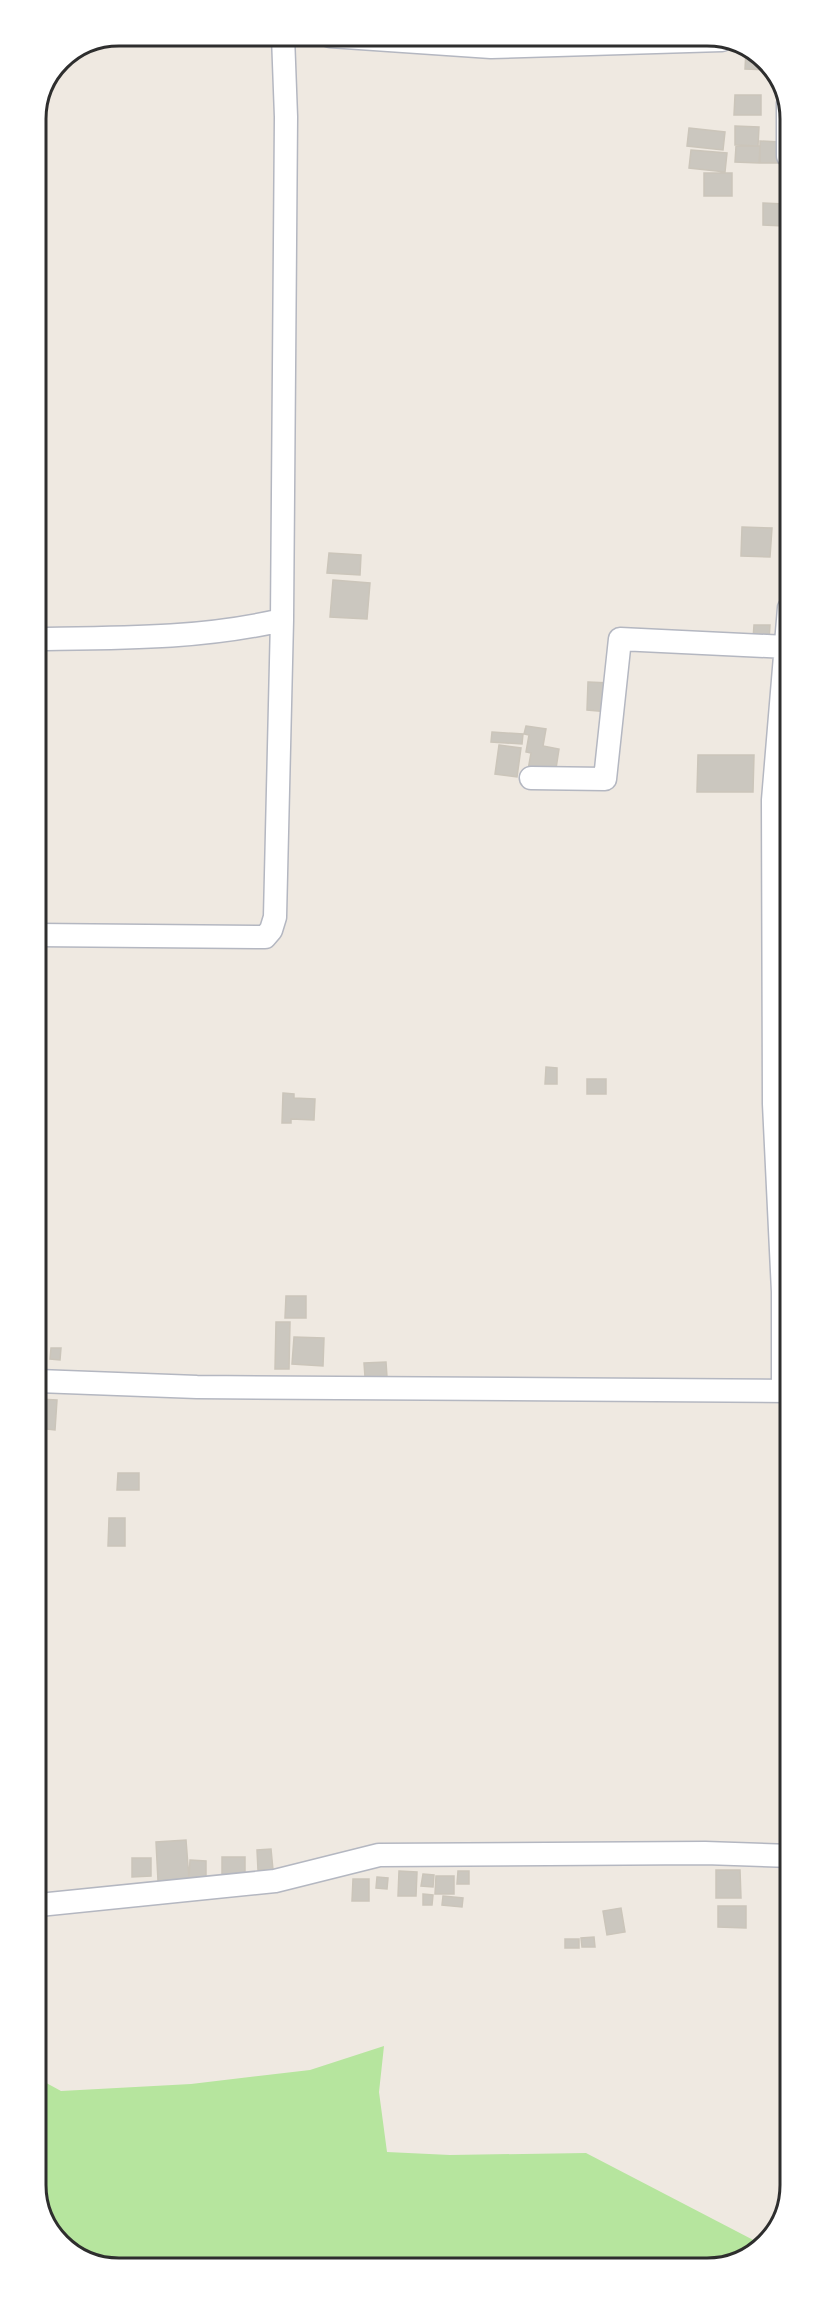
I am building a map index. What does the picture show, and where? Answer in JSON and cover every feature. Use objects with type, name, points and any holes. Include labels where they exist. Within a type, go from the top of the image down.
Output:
[{"type":"street","points":[[47,935],[266,937],[275,917],[282,620],[286,117],[283,46]]},
{"type":"street","points":[[485,47],[503,47]]},
{"type":"street","points":[[47,639],[173,636],[242,629],[282,620]]},
{"type":"street","points":[[531,778],[605,779],[620,639],[780,647]]},
{"type":"street","points":[[780,718],[773,800],[774,1104],[780,1229]]},
{"type":"street","points":[[46,1381],[196,1387],[780,1390]]},
{"type":"street","points":[[46,1904],[275,1881],[379,1855],[705,1853],[780,1856]]},
{"type":"green space","points":[[384,2046],[379,2092],[387,2152],[450,2155],[586,2153],[754,2240],[735,2252],[707,2258],[115,2257],[83,2248],[65,2232],[54,2217],[46,2184],[46,2083],[61,2091],[191,2084],[310,2070]]},
{"type":"building","points":[[746,57],[760,70],[745,69]]},
{"type":"building","points":[[735,95],[761,95],[761,115],[734,115]]},
{"type":"building","points":[[735,126],[759,127],[758,146],[735,145]]},
{"type":"building","points":[[689,128],[725,132],[723,150],[687,146]]},
{"type":"building","points":[[760,141],[780,142],[780,163],[760,163]]},
{"type":"building","points":[[736,146],[760,146],[759,163],[735,162]]},
{"type":"building","points":[[691,150],[727,153],[725,172],[689,168]]},
{"type":"building","points":[[704,173],[732,173],[732,196],[704,196]]},
{"type":"building","points":[[763,203],[780,204],[780,226],[763,225]]},
{"type":"building","points":[[742,527],[772,528],[770,557],[741,556]]},
{"type":"building","points":[[329,553],[361,555],[360,575],[327,573]]},
{"type":"building","points":[[333,580],[370,583],[367,619],[330,617]]},
{"type":"building","points":[[754,625],[770,625],[769,640],[753,639]]},
{"type":"building","points":[[588,682],[610,683],[609,712],[587,710]]},
{"type":"building","points":[[526,726],[546,729],[543,746],[559,749],[555,775],[528,770],[531,753],[526,752],[529,735],[524,734]]},
{"type":"building","points":[[492,732],[523,734],[522,744],[491,742]]},
{"type":"building","points":[[499,745],[521,748],[517,777],[495,774]]},
{"type":"building","points":[[698,755],[754,755],[753,792],[697,792]]},
{"type":"building","points":[[546,1067],[557,1068],[557,1084],[545,1084]]},
{"type":"building","points":[[587,1079],[606,1079],[606,1094],[587,1094]]},
{"type":"building","points":[[283,1093],[294,1094],[294,1098],[315,1099],[314,1120],[291,1119],[291,1123],[282,1123]]},
{"type":"building","points":[[286,1296],[306,1296],[306,1318],[285,1318]]},
{"type":"building","points":[[276,1322],[290,1322],[289,1369],[275,1369]]},
{"type":"building","points":[[294,1337],[324,1338],[323,1366],[292,1364]]},
{"type":"building","points":[[51,1348],[61,1348],[60,1360],[50,1359]]},
{"type":"building","points":[[386,1362],[387,1377],[365,1377],[364,1363]]},
{"type":"building","points":[[46,1399],[57,1400],[55,1430],[46,1429]]},
{"type":"building","points":[[118,1473],[139,1473],[139,1490],[117,1490]]},
{"type":"building","points":[[109,1518],[125,1518],[125,1546],[108,1546]]},
{"type":"building","points":[[186,1840],[189,1879],[158,1881],[156,1842]]},
{"type":"building","points":[[271,1849],[273,1870],[258,1870],[257,1850]]},
{"type":"building","points":[[222,1857],[245,1857],[245,1881],[222,1881]]},
{"type":"building","points":[[132,1858],[151,1858],[151,1876],[132,1877]]},
{"type":"building","points":[[190,1860],[206,1861],[206,1878],[189,1878]]},
{"type":"building","points":[[716,1870],[740,1870],[741,1898],[716,1898]]},
{"type":"building","points":[[399,1871],[417,1872],[416,1896],[398,1896]]},
{"type":"building","points":[[458,1871],[469,1871],[469,1884],[457,1884]]},
{"type":"building","points":[[423,1874],[434,1875],[433,1887],[421,1886]]},
{"type":"building","points":[[436,1876],[454,1876],[454,1894],[435,1894]]},
{"type":"building","points":[[377,1877],[388,1878],[387,1889],[376,1888]]},
{"type":"building","points":[[353,1879],[369,1879],[369,1901],[352,1901]]},
{"type":"building","points":[[423,1894],[433,1895],[432,1905],[423,1905]]},
{"type":"building","points":[[443,1896],[463,1898],[462,1907],[442,1905]]},
{"type":"building","points":[[718,1906],[746,1906],[746,1928],[718,1927]]},
{"type":"building","points":[[621,1908],[625,1932],[607,1935],[603,1911]]},
{"type":"building","points":[[594,1937],[595,1947],[582,1947],[581,1938]]},
{"type":"building","points":[[565,1939],[579,1939],[579,1948],[565,1948]]}]
